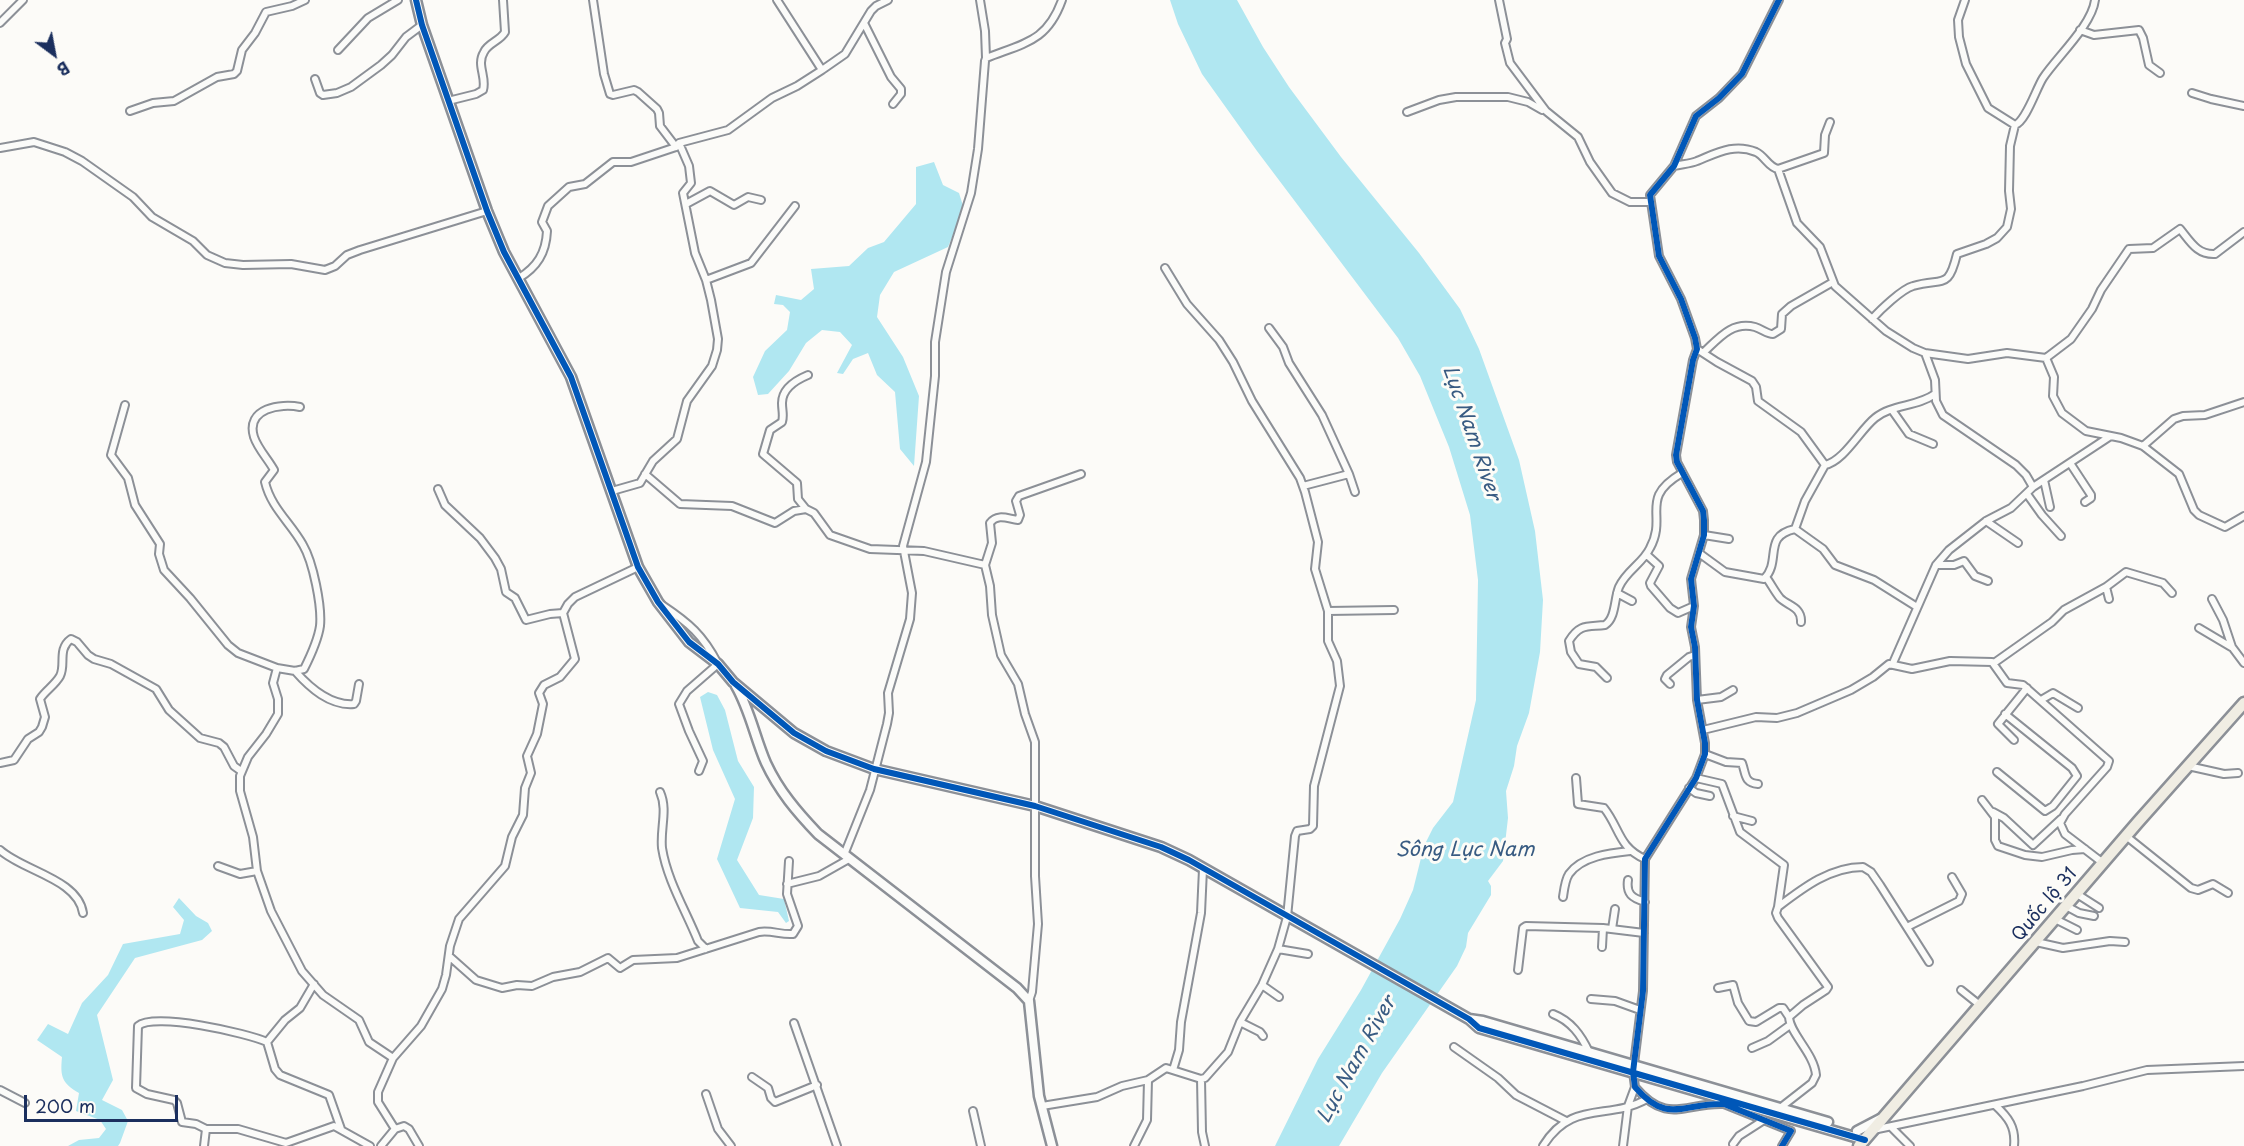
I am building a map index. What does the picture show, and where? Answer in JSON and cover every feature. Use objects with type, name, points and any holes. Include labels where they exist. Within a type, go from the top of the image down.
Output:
[{"type":"highway","name":"Quốc lộ 31","points":[[1863,1136],[1888,1121],[2066,906],[2244,703]]},
{"type":"street","points":[[0,23],[23,0]]},
{"type":"street","points":[[130,111],[153,103],[174,101],[217,77],[234,74],[237,71],[242,50],[255,33],[266,12],[292,6],[305,0]]},
{"type":"street","points":[[338,50],[368,18],[398,0]]},
{"type":"street","points":[[416,0],[422,25],[448,101],[504,252],[567,368],[639,567],[658,602],[689,642],[718,664],[734,682],[794,733],[825,751],[874,769],[1035,806],[1161,847],[1189,860],[1469,1019],[1479,1028],[1634,1069],[1863,1136]]},
{"type":"street","points":[[448,101],[483,90],[484,82],[480,63],[482,54],[505,32],[503,0]]},
{"type":"street","points":[[593,0],[604,74],[610,93],[613,95],[634,90],[657,109],[660,126],[677,145],[689,166],[691,183],[684,193],[695,253],[706,280],[718,339],[716,357],[687,401],[677,439],[653,461],[637,485],[612,491]]},
{"type":"street","points":[[777,0],[822,70]]},
{"type":"street","points":[[519,278],[533,269],[538,262],[548,231],[542,218],[553,199],[572,185],[585,184],[613,162],[631,162],[728,130],[772,98],[797,86],[844,54],[876,6],[888,0]]},
{"type":"street","points":[[787,884],[819,876],[847,857],[870,790],[889,713],[888,693],[912,609],[910,577],[903,549],[926,462],[935,376],[935,342],[946,272],[971,193],[986,58],[986,31],[980,0]]},
{"type":"street","points":[[986,58],[1040,36],[1058,12],[1062,0]]},
{"type":"street","points":[[1499,0],[1508,39],[1505,43],[1510,63],[1546,111],[1578,137],[1590,162],[1612,193],[1630,202],[1650,202]]},
{"type":"street","points":[[1779,0],[1742,74],[1727,91],[1696,116],[1674,166],[1650,195],[1650,202],[1655,220],[1660,260],[1681,299],[1700,350],[1752,381],[1756,387],[1758,401],[1801,432],[1825,465]]},
{"type":"street","points":[[1965,0],[1958,20],[1959,37],[1966,64],[1988,108],[2015,125]]},
{"type":"street","points":[[1872,319],[1910,287],[1937,283],[1947,278],[1953,269],[1957,254],[1986,244],[2005,230],[2011,216],[2008,191],[2010,146],[2015,125],[2022,120],[2044,77],[2080,30],[2095,0]]},
{"type":"street","points":[[864,23],[891,77],[901,89],[901,94],[893,104]]},
{"type":"street","points":[[315,79],[323,95],[346,90],[381,65],[406,37],[422,25]]},
{"type":"street","points":[[2080,30],[2094,35],[2139,30],[2149,65],[2160,73]]},
{"type":"street","points":[[2192,93],[2244,106]]},
{"type":"street","points":[[1407,112],[1448,97],[1488,96],[1517,99],[1546,111]]},
{"type":"street","points":[[1674,166],[1691,163],[1722,150],[1739,148],[1757,152],[1772,168],[1778,169],[1824,153],[1825,135],[1830,122]]},
{"type":"street","points":[[0,148],[34,142],[65,152],[82,161],[133,197],[152,217],[193,241],[207,255],[233,264],[291,264],[325,270],[336,266],[347,255],[360,250],[488,211]]},
{"type":"street","points":[[1778,169],[1797,223],[1820,247],[1833,282],[1840,291],[1886,331],[1925,353],[1968,359],[2007,353],[2046,358],[2071,339],[2129,249],[2153,248],[2180,229],[2199,251],[2215,254],[2244,232]]},
{"type":"street","points":[[686,204],[710,191],[734,205],[748,197],[761,200]]},
{"type":"street","points":[[706,280],[750,263],[795,206]]},
{"type":"street","points":[[1042,1106],[1097,1097],[1122,1086],[1148,1080],[1162,1070],[1173,1070],[1201,1079],[1208,1075],[1228,1052],[1240,1022],[1262,986],[1278,949],[1287,917],[1295,836],[1297,831],[1310,829],[1312,826],[1314,786],[1340,686],[1337,661],[1328,640],[1328,611],[1315,569],[1317,542],[1303,486],[1292,464],[1262,418],[1233,362],[1219,340],[1187,304],[1165,268]]},
{"type":"street","points":[[1623,1146],[1628,1106],[1635,1087],[1634,1069],[1643,991],[1646,859],[1696,778],[1705,754],[1697,700],[1691,627],[1694,606],[1691,579],[1704,535],[1703,511],[1677,462],[1676,450],[1693,360],[1700,350],[1734,327],[1754,327],[1773,334],[1781,329],[1782,314],[1791,306],[1833,282]]},
{"type":"street","points":[[1269,328],[1283,347],[1289,363],[1322,415],[1355,492]]},
{"type":"street","points":[[1925,353],[1935,380],[1935,394],[1939,408],[1946,418],[2016,465],[2033,487]]},
{"type":"street","points":[[2046,358],[2054,377],[2053,396],[2062,413],[2086,431],[2121,438],[2143,446],[2179,474],[2194,510],[2199,515],[2225,526],[2244,516]]},
{"type":"street","points":[[808,375],[797,380],[785,394],[782,401],[784,414],[782,422],[770,430],[763,454],[797,483],[798,499],[806,509],[814,513],[828,533],[833,537],[876,550],[903,549],[951,556],[986,565]]},
{"type":"street","points":[[1795,530],[1806,501],[1825,465],[1833,462],[1848,448],[1875,418],[1915,404],[1935,394]]},
{"type":"street","points":[[2143,446],[2174,419],[2205,414],[2244,402]]},
{"type":"street","points":[[125,405],[111,455],[128,478],[135,505],[160,544],[159,554],[164,570],[234,651],[277,668],[295,671],[304,669],[318,634],[320,618],[313,571],[304,546],[268,494],[265,480],[274,470],[260,449],[253,432],[258,416],[270,408],[279,405],[300,407]]},
{"type":"street","points":[[1892,411],[1909,434],[1933,444]]},
{"type":"street","points":[[1703,730],[1756,717],[1777,718],[1797,713],[1851,690],[1873,677],[1885,666],[1893,663],[1936,565],[1943,556],[1986,521],[2011,508],[2033,487],[2109,436]]},
{"type":"street","points":[[2070,463],[2091,495],[2091,498],[2085,502]]},
{"type":"street","points":[[1607,678],[1596,667],[1579,664],[1571,652],[1569,641],[1574,634],[1587,626],[1600,626],[1612,618],[1617,593],[1624,578],[1647,555],[1656,533],[1658,496],[1661,489],[1683,473]]},
{"type":"street","points":[[645,474],[680,504],[732,506],[775,523],[794,511],[806,509]]},
{"type":"street","points":[[1052,1146],[1042,1106],[1029,1001],[1032,992],[1038,924],[1035,876],[1034,735],[1025,714],[1018,684],[1001,655],[992,615],[986,565],[992,540],[990,523],[992,520],[1002,517],[1018,520],[1020,515],[1016,501],[1019,496],[1081,474]]},
{"type":"street","points":[[1303,486],[1349,474]]},
{"type":"street","points":[[2044,480],[2050,507]]},
{"type":"street","points":[[438,489],[445,505],[480,538],[495,558],[501,569],[506,592],[516,598],[524,619],[564,613]]},
{"type":"street","points":[[2027,494],[2061,536]]},
{"type":"street","points":[[1986,521],[2018,543]]},
{"type":"street","points":[[1699,553],[1725,572],[1740,573],[1761,579],[1766,577],[1772,566],[1779,535],[1795,530]]},
{"type":"street","points":[[1795,530],[1823,549],[1835,565],[1874,580],[1917,607]]},
{"type":"street","points":[[1704,535],[1730,539]]},
{"type":"street","points":[[1647,555],[1659,566],[1650,585],[1662,600],[1675,612],[1694,606]]},
{"type":"street","points":[[1936,565],[1954,565],[1964,561],[1976,576],[1988,581]]},
{"type":"street","points":[[395,1129],[376,1097],[393,1058],[421,1026],[436,1000],[445,980],[452,937],[459,919],[501,872],[507,860],[512,837],[523,818],[524,796],[531,773],[527,756],[537,734],[543,704],[539,693],[544,685],[560,677],[575,659],[564,613],[568,604],[575,597],[639,567]]},
{"type":"street","points":[[1893,663],[1905,669],[1950,661],[1994,663],[2052,622],[2064,610],[2106,587],[2126,572],[2130,571],[2163,583],[2172,593]]},
{"type":"street","points":[[1766,577],[1782,600],[1793,605],[1800,614],[1801,622]]},
{"type":"street","points":[[2106,587],[2109,599]]},
{"type":"street","points":[[1617,593],[1632,601]]},
{"type":"street","points":[[2212,599],[2223,620],[2232,647],[2244,663]]},
{"type":"street","points":[[658,602],[695,629],[709,647],[718,664]]},
{"type":"street","points":[[1328,611],[1394,610]]},
{"type":"street","points":[[2199,628],[2232,647]]},
{"type":"street","points":[[0,763],[14,760],[28,739],[39,732],[42,727],[45,717],[40,699],[60,677],[65,644],[71,639],[77,642],[88,656],[111,664],[156,689],[169,710],[200,738],[219,743],[224,747],[234,766],[240,771]]},
{"type":"street","points":[[1670,684],[1665,679],[1667,675],[1689,657],[1695,655]]},
{"type":"street","points":[[1982,800],[2033,845],[2061,819],[2107,767],[2109,761],[2027,688],[2019,683],[2007,683],[1994,663]]},
{"type":"street","points":[[699,771],[703,764],[679,704],[687,691],[718,664]]},
{"type":"street","points":[[277,668],[273,683],[278,699],[278,714],[240,771],[240,791],[250,822],[257,871],[271,911],[286,944],[302,971],[323,995],[359,1020],[369,1042],[393,1058]]},
{"type":"street","points":[[295,671],[316,691],[340,705],[354,704],[359,684]]},
{"type":"street","points":[[734,682],[767,765],[791,806],[818,834],[1017,988],[1029,1001]]},
{"type":"street","points":[[2014,740],[1998,725],[2027,688]]},
{"type":"street","points":[[1697,700],[1721,697],[1733,690]]},
{"type":"street","points":[[2041,700],[2053,693],[2078,708]]},
{"type":"street","points":[[1997,772],[2045,811],[2053,806],[2077,776],[2072,768],[2006,714]]},
{"type":"street","points":[[1705,754],[1726,762],[1742,763],[1746,779],[1758,784]]},
{"type":"street","points":[[2188,766],[2224,774],[2238,773]]},
{"type":"street","points":[[1576,778],[1578,804],[1604,808],[1630,851],[1646,859]]},
{"type":"street","points":[[1696,778],[1722,784],[1740,832],[1745,838],[1784,865],[1776,913],[1828,987],[1789,1017]]},
{"type":"street","points":[[1689,788],[1696,793],[1710,796]]},
{"type":"street","points":[[660,792],[665,803],[662,835],[665,860],[698,941],[706,949]]},
{"type":"street","points":[[1993,812],[1996,820],[1995,840],[1998,846],[2025,855],[2042,857],[2085,849]]},
{"type":"street","points":[[1733,816],[1752,821]]},
{"type":"street","points":[[2061,819],[2061,827],[2066,834],[2103,863]]},
{"type":"street","points":[[2126,836],[2191,888],[2198,890],[2213,884],[2228,893]]},
{"type":"street","points":[[0,850],[18,862],[59,882],[79,898],[83,913]]},
{"type":"street","points":[[1563,897],[1568,875],[1580,864],[1608,854],[1630,851]]},
{"type":"street","points":[[449,956],[476,980],[502,988],[517,985],[532,986],[553,977],[580,972],[606,958],[620,968],[633,960],[676,958],[768,930],[793,934],[798,926],[787,894],[789,861]]},
{"type":"street","points":[[218,866],[240,874],[257,871]]},
{"type":"street","points":[[1778,907],[1813,881],[1832,873],[1863,867],[1871,872],[1929,962]]},
{"type":"street","points":[[1173,1070],[1179,1050],[1181,1022],[1201,913],[1203,869]]},
{"type":"street","points":[[1907,927],[1959,901],[1962,894],[1952,877]]},
{"type":"street","points":[[1628,880],[1628,891],[1631,895],[1645,902]]},
{"type":"street","points":[[2077,894],[2099,908]]},
{"type":"street","points":[[2066,906],[2079,913],[2094,916]]},
{"type":"street","points":[[1611,929],[1615,909]]},
{"type":"street","points":[[2055,919],[2077,930]]},
{"type":"street","points":[[1518,970],[1523,928],[1526,926],[1603,928],[1644,933]]},
{"type":"street","points":[[1602,948],[1603,928]]},
{"type":"street","points":[[2036,942],[2063,948],[2110,941],[2125,942]]},
{"type":"street","points":[[1278,949],[1308,954]]},
{"type":"street","points":[[267,1042],[285,1020],[300,1008],[314,984]]},
{"type":"street","points":[[1718,988],[1733,985],[1738,1003],[1749,1021],[1752,1022],[1783,1008],[1789,1017],[1790,1025],[1809,1052],[1816,1075],[1812,1083],[1738,1136],[1733,1144]]},
{"type":"street","points":[[1262,986],[1279,997]]},
{"type":"street","points":[[1961,990],[1981,1006]]},
{"type":"street","points":[[1591,999],[1615,1001],[1640,1010]]},
{"type":"street","points":[[1553,1014],[1576,1030],[1589,1052]]},
{"type":"street","points":[[1469,1019],[1483,1020],[1589,1052],[1634,1069]]},
{"type":"street","points":[[267,1042],[221,1028],[143,1022],[138,1026],[136,1088],[147,1094],[174,1100],[182,1122],[196,1124],[206,1129],[238,1129],[286,1143],[331,1126],[341,1129],[370,1146]]},
{"type":"street","points":[[1240,1022],[1260,1032],[1263,1036]]},
{"type":"street","points":[[794,1023],[837,1146]]},
{"type":"street","points":[[1752,1048],[1768,1041],[1790,1025]]},
{"type":"street","points":[[267,1042],[275,1069],[280,1075],[329,1095],[341,1129]]},
{"type":"street","points":[[1454,1047],[1498,1078],[1516,1095],[1566,1120]]},
{"type":"street","points":[[1854,1146],[1863,1136],[1888,1121],[1995,1105],[2147,1070],[2244,1067]]},
{"type":"street","points":[[752,1077],[768,1088],[775,1102],[817,1085]]},
{"type":"street","points":[[1201,1079],[1202,1132],[1205,1146]]},
{"type":"street","points":[[1134,1146],[1147,1120],[1148,1080]]},
{"type":"street","points":[[1635,1087],[1647,1099],[1662,1108],[1674,1111],[1724,1104],[1791,1131],[1782,1146]]},
{"type":"street","points":[[0,1090],[25,1103]]},
{"type":"street","points":[[706,1094],[718,1129],[731,1146]]},
{"type":"street","points":[[1543,1146],[1566,1120],[1628,1106],[1647,1099]]},
{"type":"street","points":[[1995,1105],[2013,1127],[2014,1146]]},
{"type":"street","points":[[974,1111],[981,1146]]},
{"type":"street","points":[[1888,1121],[1910,1146]]},
{"type":"street","points":[[381,1146],[395,1129],[404,1126],[409,1129],[419,1146]]},
{"type":"street","points":[[204,1146],[206,1129]]},
{"type":"water","name":"Sông Lục Nam","points":[[1170,0],[1237,0],[1289,87],[1460,309],[1479,349],[1519,460],[1535,531],[1543,600],[1540,652],[1529,713],[1517,746],[1514,766],[1506,791],[1508,818],[1503,861],[1488,881],[1491,886],[1491,895],[1468,933],[1466,947],[1457,966],[1382,1073],[1339,1146],[1275,1146],[1318,1059],[1361,990],[1400,919],[1413,890],[1424,846],[1433,828],[1453,802],[1476,700],[1478,580],[1470,515],[1449,447],[1420,376],[1398,338],[1202,74],[1178,24]]},
{"type":"water","points":[[934,162],[943,185],[959,193],[964,209],[948,247],[894,272],[880,295],[877,317],[903,357],[919,396],[914,466],[900,449],[895,392],[877,375],[868,353],[853,359],[843,374],[837,373],[852,345],[840,332],[822,330],[806,343],[789,371],[768,394],[758,395],[753,377],[765,351],[787,330],[790,312],[783,305],[774,304],[776,295],[801,300],[814,289],[811,269],[849,266],[868,248],[884,242],[916,204],[916,167]]},
{"type":"water","points":[[708,692],[717,695],[725,710],[738,761],[754,787],[753,818],[737,860],[759,895],[784,899],[789,921],[786,923],[778,912],[740,908],[717,859],[735,799],[713,750],[700,697]]},
{"type":"water","points":[[179,898],[196,916],[208,923],[212,931],[202,940],[135,958],[97,1015],[113,1080],[102,1100],[122,1110],[128,1121],[120,1143],[118,1146],[68,1146],[79,1140],[99,1138],[106,1129],[100,1120],[76,1111],[79,1093],[63,1079],[62,1057],[37,1040],[48,1024],[68,1034],[82,1003],[108,975],[123,944],[180,934],[184,920],[173,907]]},
{"type":"cycle path","points":[[416,0],[422,25],[487,211],[504,252],[571,377],[638,567],[658,602],[689,642],[718,664],[733,682],[794,733],[826,751],[874,769],[1035,806],[1161,847],[1189,860],[1469,1019],[1479,1028],[1865,1140]]},
{"type":"cycle path","points":[[1779,0],[1742,74],[1719,98],[1696,116],[1674,166],[1650,195],[1659,256],[1681,299],[1697,349],[1676,455],[1677,462],[1703,511],[1704,520],[1704,535],[1691,579],[1694,606],[1691,627],[1695,647],[1697,700],[1705,754],[1696,778],[1645,859],[1643,991],[1633,1072],[1635,1087],[1657,1106],[1677,1109],[1724,1104],[1791,1131],[1782,1146]]},
{"type":"water label","name":"Lục Nam River","points":[[1471,433]]},
{"type":"water label","name":"Lục Nam River","points":[[1357,1060]]}]
